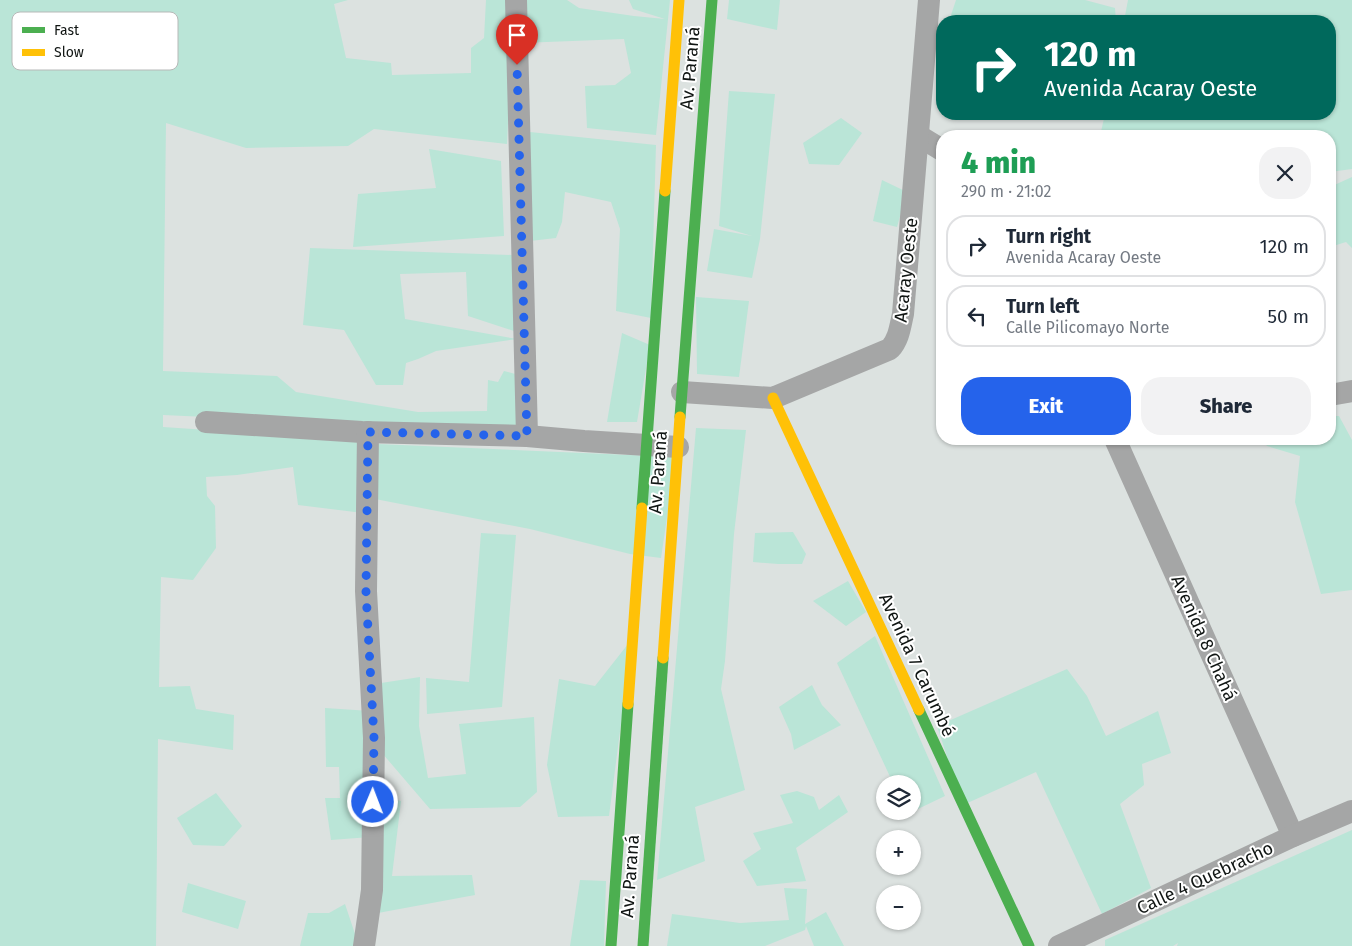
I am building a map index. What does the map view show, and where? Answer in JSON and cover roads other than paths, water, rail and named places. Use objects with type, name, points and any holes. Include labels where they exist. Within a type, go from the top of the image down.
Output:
[{"type":"street","points":[[516,0],[527,436]]},
{"type":"street","name":"Av. Paraná","points":[[611,946],[679,0]]},
{"type":"street","name":"Av. Paraná","points":[[643,946],[712,0]]},
{"type":"street","name":"Acaray Oeste","points":[[682,392],[773,398],[890,349],[895,343],[903,314],[929,0]]},
{"type":"street","points":[[919,136],[936,146]]},
{"type":"street","points":[[1336,394],[1352,390]]},
{"type":"street","name":"Avenida 7 Carumbé","points":[[773,398],[1029,946]]},
{"type":"street","points":[[206,422],[368,432],[527,436],[678,447]]},
{"type":"street","points":[[364,946],[372,890],[374,738],[366,592],[368,432]]},
{"type":"street","name":"Avenida 8 Chahá","points":[[1118,445],[1293,836]]},
{"type":"street","name":"Calle 4 Quebracho","points":[[1059,946],[1293,836],[1352,811]]}]
